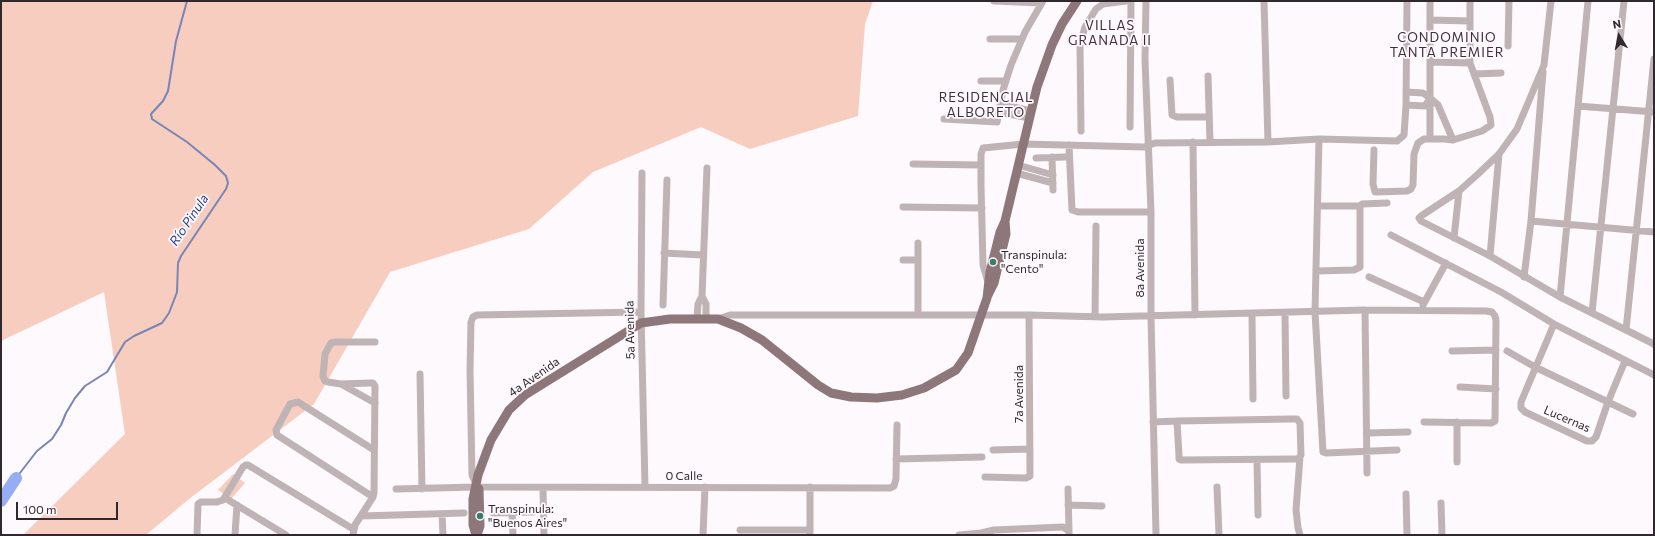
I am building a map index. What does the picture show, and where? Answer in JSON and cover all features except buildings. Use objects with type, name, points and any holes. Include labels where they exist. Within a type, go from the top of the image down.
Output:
[{"type":"main road","points":[[987,298],[988,282],[1000,232],[1005,221],[1036,88],[1052,45],[1062,24],[1077,1]]},
{"type":"main road","points":[[641,323],[670,318],[718,319],[740,328],[762,340],[818,385],[832,393],[851,397],[877,398],[902,395],[924,388],[956,370],[968,353],[987,298],[994,283],[1006,234],[1005,221]]},
{"type":"main road","name":"4a Avenida","points":[[476,535],[473,515],[482,463],[491,440],[503,419],[516,403],[540,385],[641,323]]},
{"type":"street","points":[[944,119],[997,122],[1011,65],[1022,39],[1042,2],[994,1]]},
{"type":"street","points":[[1081,131],[1080,46],[1085,27],[1096,9],[1103,4],[1126,1]]},
{"type":"street","points":[[1130,127],[1131,1]]},
{"type":"street","name":"8a Avenida","points":[[1146,1],[1145,60],[1150,145],[1151,316],[1156,535]]},
{"type":"street","points":[[1264,1],[1268,142]]},
{"type":"street","points":[[988,282],[983,265],[981,165],[982,151],[986,147],[1023,144],[1144,147],[1155,143],[1268,142],[1319,139],[1397,141],[1404,135],[1406,106],[1407,1]]},
{"type":"street","points":[[1430,1],[1430,139]]},
{"type":"street","points":[[1374,150],[1373,184],[1375,192],[1407,191],[1411,189],[1413,185],[1415,148],[1418,143],[1424,139],[1453,140],[1482,131],[1491,125],[1490,117],[1470,63],[1470,1]]},
{"type":"street","points":[[1508,46],[1509,1]]},
{"type":"street","points":[[1524,277],[1532,220],[1544,64],[1551,1]]},
{"type":"street","points":[[1560,297],[1588,1]]},
{"type":"street","points":[[1592,314],[1624,1]]},
{"type":"street","points":[[1430,20],[1470,21]]},
{"type":"street","points":[[990,39],[1022,39]]},
{"type":"street","points":[[1626,330],[1636,230],[1651,112],[1654,59]]},
{"type":"street","points":[[1431,62],[1470,63]]},
{"type":"street","points":[[1544,64],[1517,129],[1499,154],[1459,191],[1419,218],[1421,221],[1490,256],[1560,297],[1654,344]]},
{"type":"street","points":[[1474,74],[1502,73]]},
{"type":"street","points":[[1208,76],[1210,142]]},
{"type":"street","points":[[1170,80],[1172,115],[1177,117],[1209,117]]},
{"type":"street","points":[[981,81],[1006,81]]},
{"type":"street","points":[[1406,92],[1423,93],[1438,106],[1453,140]]},
{"type":"street","points":[[1406,106],[1425,106],[1430,98]]},
{"type":"street","points":[[1001,104],[1030,114]]},
{"type":"street","points":[[1578,106],[1651,112]]},
{"type":"street","points":[[999,112],[1030,114]]},
{"type":"street","points":[[1319,139],[1315,312],[1323,452],[1397,450]]},
{"type":"street","points":[[1193,142],[1195,315]]},
{"type":"street","points":[[1068,146],[1072,210],[1078,212],[1151,212]]},
{"type":"street","points":[[1490,256],[1499,154]]},
{"type":"street","points":[[1017,169],[1053,186],[1052,157]]},
{"type":"street","points":[[1036,158],[1064,157]]},
{"type":"street","points":[[913,164],[981,165]]},
{"type":"street","points":[[701,318],[698,304],[702,296],[707,168]]},
{"type":"street","points":[[1017,169],[1053,175]]},
{"type":"street","name":"5a Avenida","points":[[642,173],[641,323],[645,487]]},
{"type":"street","points":[[663,305],[667,180]]},
{"type":"street","points":[[1454,238],[1459,191]]},
{"type":"street","points":[[1318,206],[1360,206],[1362,204],[1388,203]]},
{"type":"street","points":[[1316,270],[1354,270],[1360,268],[1360,206]]},
{"type":"street","points":[[903,207],[982,208]]},
{"type":"street","points":[[1532,220],[1654,232]]},
{"type":"street","points":[[1095,316],[1096,226]]},
{"type":"street","points":[[1391,235],[1501,292],[1554,324],[1654,375]]},
{"type":"street","points":[[918,243],[918,315]]},
{"type":"street","points":[[664,252],[703,255]]},
{"type":"street","points":[[903,260],[918,260]]},
{"type":"street","points":[[1422,310],[1424,302],[1446,263]]},
{"type":"street","points":[[1369,277],[1424,302]]},
{"type":"street","points":[[718,319],[730,315],[1151,316],[1365,310],[1492,312],[1496,320],[1495,421],[1491,423],[1424,422]]},
{"type":"street","points":[[1365,310],[1367,473]]},
{"type":"street","name":"4a Avenida","points":[[477,485],[472,475],[470,370],[471,322],[473,317],[477,315],[641,312]]},
{"type":"street","points":[[1285,313],[1286,396]]},
{"type":"street","points":[[1252,314],[1253,399]]},
{"type":"street","name":"7a Avenida","points":[[985,477],[1026,478],[1030,476],[1029,315]]},
{"type":"street","points":[[1535,367],[1554,324]]},
{"type":"street","points":[[197,535],[198,504],[201,502],[220,502],[225,498],[243,467],[248,465],[353,532],[361,516],[374,498],[375,386],[373,383],[341,384],[325,381],[323,376],[325,354],[331,343],[335,342],[375,342]]},
{"type":"street","points":[[1452,351],[1496,350]]},
{"type":"street","points":[[1507,351],[1535,367],[1633,414]]},
{"type":"street","name":"Lucernas","points":[[1535,367],[1521,402],[1521,408],[1525,412],[1587,441],[1592,441],[1596,437],[1608,402],[1626,361]]},
{"type":"street","points":[[420,374],[422,488]]},
{"type":"street","points":[[341,384],[374,403]]},
{"type":"street","points":[[1460,387],[1496,388]]},
{"type":"street","points":[[374,450],[298,402],[290,404],[276,430],[277,435],[374,498]]},
{"type":"street","points":[[1153,422],[1297,419],[1300,423],[1302,453],[1300,457],[1296,510],[1300,535]]},
{"type":"street","points":[[1177,421],[1179,456],[1181,460],[1257,460],[1295,459],[1300,457]]},
{"type":"street","points":[[1457,422],[1457,462]]},
{"type":"street","points":[[897,425],[896,459],[982,457]]},
{"type":"street","points":[[1367,433],[1408,432]]},
{"type":"street","points":[[993,450],[1030,449]]},
{"type":"street","name":"0 Calle","points":[[396,489],[477,485],[543,488],[810,486],[890,488],[896,484],[896,459]]},
{"type":"street","points":[[1257,460],[1258,515]]},
{"type":"street","points":[[740,530],[810,532],[810,486]]},
{"type":"street","points":[[1218,486],[1219,535]]},
{"type":"street","points":[[703,535],[705,487]]},
{"type":"street","points":[[543,488],[544,535]]},
{"type":"street","points":[[1068,489],[1069,533]]},
{"type":"street","points":[[1406,494],[1407,535]]},
{"type":"street","points":[[225,498],[286,535]]},
{"type":"street","points":[[1441,503],[1442,535]]},
{"type":"street","points":[[235,535],[237,505]]},
{"type":"street","points":[[1068,505],[1102,506]]},
{"type":"street","points":[[493,513],[533,512]]},
{"type":"street","points":[[361,516],[464,513]]},
{"type":"street","points":[[512,513],[513,535]]},
{"type":"street","points":[[442,514],[443,535]]},
{"type":"street","points":[[959,535],[994,530],[1063,527],[1069,533]]},
{"type":"shaded area","points":[[1,1],[873,1],[865,24],[858,116],[750,149],[701,127],[593,172],[529,229],[390,272],[314,404],[189,499],[146,535],[23,535],[125,434],[104,292],[1,341]]},
{"type":"shaded area","points":[[233,474],[245,483],[231,499],[218,490]]},
{"type":"waterway","name":"Río Pinula","points":[[16,478],[37,451],[52,439],[75,398],[85,386],[107,372],[125,342],[134,336],[162,323],[169,313],[177,292],[178,263],[181,256],[226,189],[228,183],[226,176],[215,165],[187,142],[152,119],[151,114],[163,101],[168,91],[176,41],[187,1]]},
{"type":"waterway","name":"Río Pinula","points":[[1,501],[16,478]]},
{"type":"place","name":"Transpinula: \"Cento\"","points":[[993,262]]},
{"type":"place","name":"Transpinula: \"Buenos Aires\"","points":[[480,516]]},
{"type":"district","name":"VILLAS GRANADA II","points":[[1110,34]]},
{"type":"district","name":"CONDOMINIO TANTA PREMIER","points":[[1447,46]]},
{"type":"district","name":"RESIDENCIAL ALBORETO","points":[[986,106]]}]
